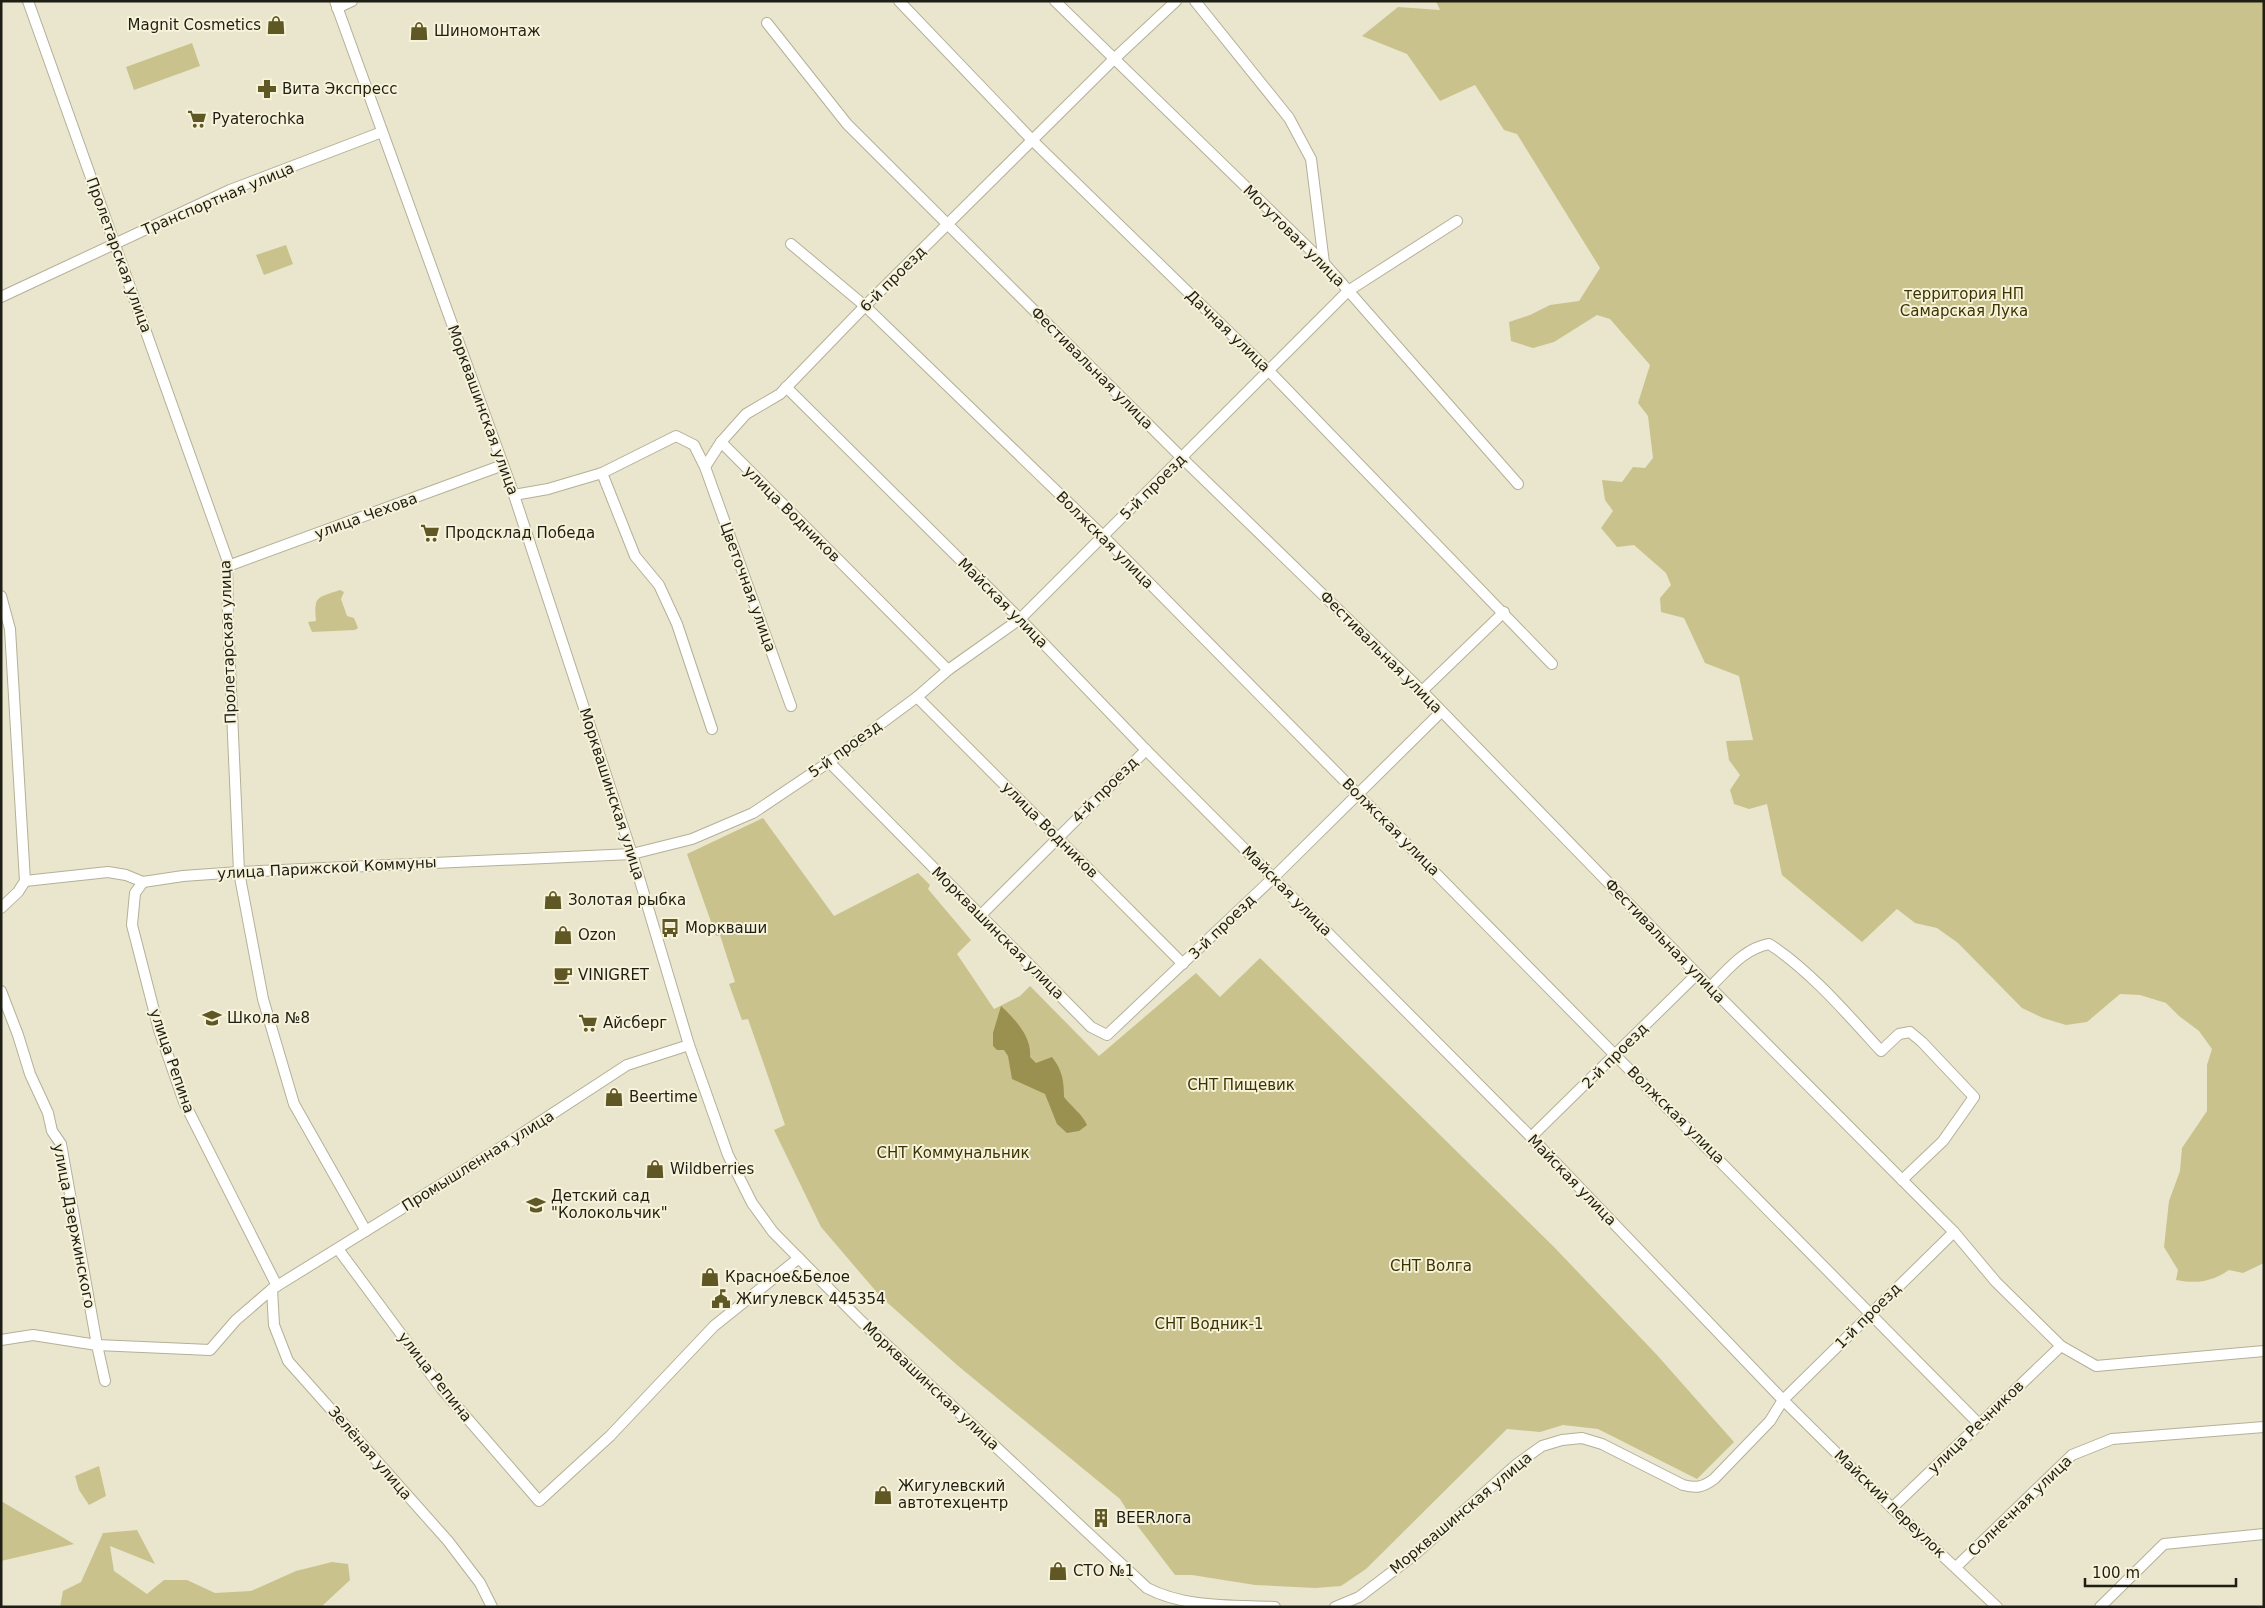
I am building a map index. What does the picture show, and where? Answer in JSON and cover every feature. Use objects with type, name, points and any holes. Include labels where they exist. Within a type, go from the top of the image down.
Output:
[{"type":"street","name":"Пролетарская улица","points":[[28,1],[116,243],[228,566],[228,621],[239,872],[263,999],[294,1104],[366,1231]]},
{"type":"street","points":[[336,5],[352,1]]},
{"type":"street","name":"Дачная улица","points":[[899,1],[1033,141],[1268,370],[1504,612],[1552,664]]},
{"type":"street","name":"Могутовая улица","points":[[1055,1],[1324,263],[1518,484]]},
{"type":"street","name":"6-й проезд","points":[[705,468],[721,442],[746,414],[780,394],[865,306],[1176,1]]},
{"type":"street","points":[[1195,1],[1289,118],[1311,159],[1324,263]]},
{"type":"street","name":"Морквашинская улица","points":[[336,5],[504,465],[632,854],[689,1045],[728,1155],[752,1203],[773,1232],[861,1320],[1147,1588],[1180,1604],[1275,1607]]},
{"type":"street","name":"Фестивальная улица","points":[[767,23],[847,124],[949,223],[1182,458],[1422,691],[1697,974],[1954,1232],[1996,1282],[2061,1346],[2096,1366],[2264,1351]]},
{"type":"street","name":"Транспортная улица","points":[[1,297],[230,190],[382,132]]},
{"type":"street","name":"5-й проезд","points":[[632,854],[692,839],[753,814],[829,762],[917,697],[948,670],[1020,619],[1348,291],[1457,221]]},
{"type":"street","name":"Волжская улица","points":[[791,244],[865,306],[1104,537],[1978,1423]]},
{"type":"street","name":"Майская улица","points":[[786,387],[1020,619],[1146,750],[1531,1137],[1783,1400]]},
{"type":"street","points":[[514,494],[548,489],[602,473],[676,436],[694,445],[705,468]]},
{"type":"street","name":"улица Водников","points":[[721,442],[948,670]]},
{"type":"street","name":"улица Чехова","points":[[228,566],[504,465]]},
{"type":"street","name":"Цветочная улица","points":[[705,468],[792,706]]},
{"type":"street","points":[[602,473],[635,556],[659,585],[678,624],[712,729]]},
{"type":"street","points":[[1,596],[10,628],[25,881],[18,892],[1,908]]},
{"type":"street","points":[[1422,691],[1504,612]]},
{"type":"street","name":"улица Водников","points":[[917,697],[1183,964]]},
{"type":"street","name":"3-й проезд","points":[[1107,1034],[1274,877],[1441,712]]},
{"type":"street","name":"4-й проезд","points":[[980,916],[1146,750]]},
{"type":"street","name":"Морквашинская улица","points":[[829,762],[1091,1027],[1107,1034]]},
{"type":"street","name":"улица Парижской Коммуны","points":[[25,881],[108,872],[126,875],[143,882],[183,876],[239,872],[632,854]]},
{"type":"street","name":"улица Репина","points":[[143,882],[136,892],[132,926],[159,1030],[184,1102],[275,1288]]},
{"type":"street","points":[[1710,987],[1743,955],[1756,946],[1768,944],[1780,952],[1819,987],[1881,1051],[1899,1034],[1910,1032],[1922,1042],[1974,1097],[1943,1141],[1902,1180]]},
{"type":"street","name":"2-й проезд","points":[[1531,1137],[1697,974]]},
{"type":"street","name":"улица Дзержинского","points":[[1,991],[18,1035],[30,1074],[48,1113],[52,1131],[61,1144],[97,1345],[106,1381]]},
{"type":"street","name":"Промышленная улица","points":[[1,1340],[33,1335],[97,1345],[210,1350],[236,1320],[275,1288],[503,1146],[627,1065],[689,1045]]},
{"type":"street","name":"1-й проезд","points":[[1783,1400],[1954,1232]]},
{"type":"street","name":"улица Репина","points":[[338,1249],[441,1388],[539,1500],[610,1436],[714,1326],[799,1258]]},
{"type":"street","name":"Зелёная улица","points":[[275,1288],[274,1325],[288,1360],[448,1541],[480,1583],[487,1605]]},
{"type":"street","name":"улица Речников","points":[[1892,1508],[1978,1423],[2061,1346]]},
{"type":"street","name":"Морквашинская улица","points":[[1335,1607],[1359,1597],[1413,1556],[1517,1464],[1542,1446],[1562,1440],[1582,1438],[1602,1444],[1683,1485],[1696,1488],[1714,1479],[1770,1421],[1783,1400]]},
{"type":"street","name":"Майский переулок","points":[[1783,1400],[1892,1508],[1997,1607]]},
{"type":"street","name":"Солнечная улица","points":[[1956,1567],[2072,1455],[2112,1439],[2264,1427]]},
{"type":"street","points":[[2100,1607],[2164,1544],[2264,1534]]},
{"type":"green space","name":"территория НП Самарская Лука","points":[[1436,1],[2264,1],[2264,1263],[2243,1273],[2229,1270],[2204,1281],[2176,1280],[2178,1270],[2164,1247],[2169,1201],[2180,1171],[2182,1148],[2207,1111],[2207,1065],[2212,1049],[2199,1031],[2179,1016],[2166,1003],[2140,995],[2120,994],[2087,1022],[2066,1025],[2043,1018],[2022,1008],[1958,943],[1937,928],[1915,923],[1897,909],[1862,942],[1782,875],[1767,804],[1749,809],[1734,804],[1730,790],[1740,775],[1729,760],[1726,741],[1753,740],[1739,676],[1705,663],[1684,618],[1661,612],[1660,598],[1671,585],[1666,573],[1634,545],[1617,547],[1601,528],[1613,511],[1605,500],[1602,480],[1622,482],[1633,467],[1645,468],[1653,458],[1648,416],[1638,403],[1650,365],[1610,319],[1597,315],[1554,342],[1533,348],[1511,341],[1509,322],[1530,315],[1550,305],[1579,301],[1600,268],[1517,134],[1504,130],[1475,85],[1440,101],[1407,54],[1362,36],[1398,7],[1440,10]]},
{"type":"green space","points":[[192,43],[200,66],[134,90],[126,67]]},
{"type":"green space","points":[[286,245],[293,264],[264,275],[256,255]]},
{"type":"green space","points":[[340,590],[344,592],[341,599],[347,616],[354,618],[358,628],[355,630],[312,632],[308,622],[316,621],[316,602],[318,599]]},
{"type":"green space","points":[[763,818],[834,916],[918,873],[930,885],[928,889],[971,940],[957,954],[994,1009],[1020,996],[1030,986],[1099,1056],[1196,973],[1220,997],[1260,958],[1555,1248],[1657,1355],[1734,1442],[1697,1479],[1598,1429],[1563,1425],[1540,1432],[1507,1429],[1366,1569],[1341,1586],[1315,1588],[1255,1585],[1192,1575],[1175,1575],[1133,1520],[1120,1499],[957,1365],[880,1296],[821,1227],[774,1130],[785,1125],[748,1019],[742,1020],[729,984],[735,982],[720,935],[716,936],[687,854]]},
{"type":"green space","points":[[99,1466],[106,1496],[89,1505],[79,1490],[75,1476]]},
{"type":"green space","points":[[1,1501],[74,1544],[1,1561]]},
{"type":"green space","points":[[137,1530],[155,1564],[110,1546],[114,1571],[147,1594],[164,1580],[187,1580],[215,1593],[251,1591],[296,1571],[332,1562],[348,1564],[350,1580],[321,1607],[60,1607],[63,1591],[81,1582],[103,1533]]},
{"type":"shaded area","points":[[1001,1006],[1022,1029],[1028,1042],[1030,1057],[1036,1063],[1052,1057],[1058,1066],[1064,1085],[1064,1097],[1080,1114],[1087,1125],[1079,1131],[1067,1133],[1057,1124],[1045,1094],[1012,1079],[1008,1056],[1004,1050],[997,1050],[993,1046],[993,1033]]},
{"type":"place","name":"Magnit Cosmetics","points":[[276,25]]},
{"type":"place","name":"Шиномонтаж","points":[[419,31]]},
{"type":"place","name":"Вита Экспресс","points":[[267,89]]},
{"type":"place","name":"Pyaterochka","points":[[197,119]]},
{"type":"place","name":"Продсклад Победа","points":[[430,533]]},
{"type":"place","name":"Золотая рыбка","points":[[553,900]]},
{"type":"place","name":"Моркваши","points":[[670,928]]},
{"type":"place","name":"Ozon","points":[[563,935]]},
{"type":"place","name":"VINIGRET","points":[[563,975]]},
{"type":"place","name":"Школа №8","points":[[212,1018]]},
{"type":"place","name":"Айсберг","points":[[588,1023]]},
{"type":"place","name":"Beertime","points":[[614,1097]]},
{"type":"place","name":"Wildberries","points":[[655,1169]]},
{"type":"place","name":"Детский сад \"Колокольчик\"","points":[[536,1205]]},
{"type":"place","name":"Красное&Белое","points":[[710,1277]]},
{"type":"place","name":"Жигулевск 445354","points":[[721,1299]]},
{"type":"place","name":"Жигулевский автотехцентр","points":[[883,1495]]},
{"type":"place","name":"BEERлога","points":[[1101,1518]]},
{"type":"place","name":"СТО №1","points":[[1058,1571]]},
{"type":"park label","name":"СНТ Пищевик","points":[[1241,1085]]},
{"type":"park label","name":"СНТ Коммунальник","points":[[953,1153]]},
{"type":"park label","name":"СНТ Волга","points":[[1431,1266]]},
{"type":"park label","name":"СНТ Водник-1","points":[[1209,1324]]}]
